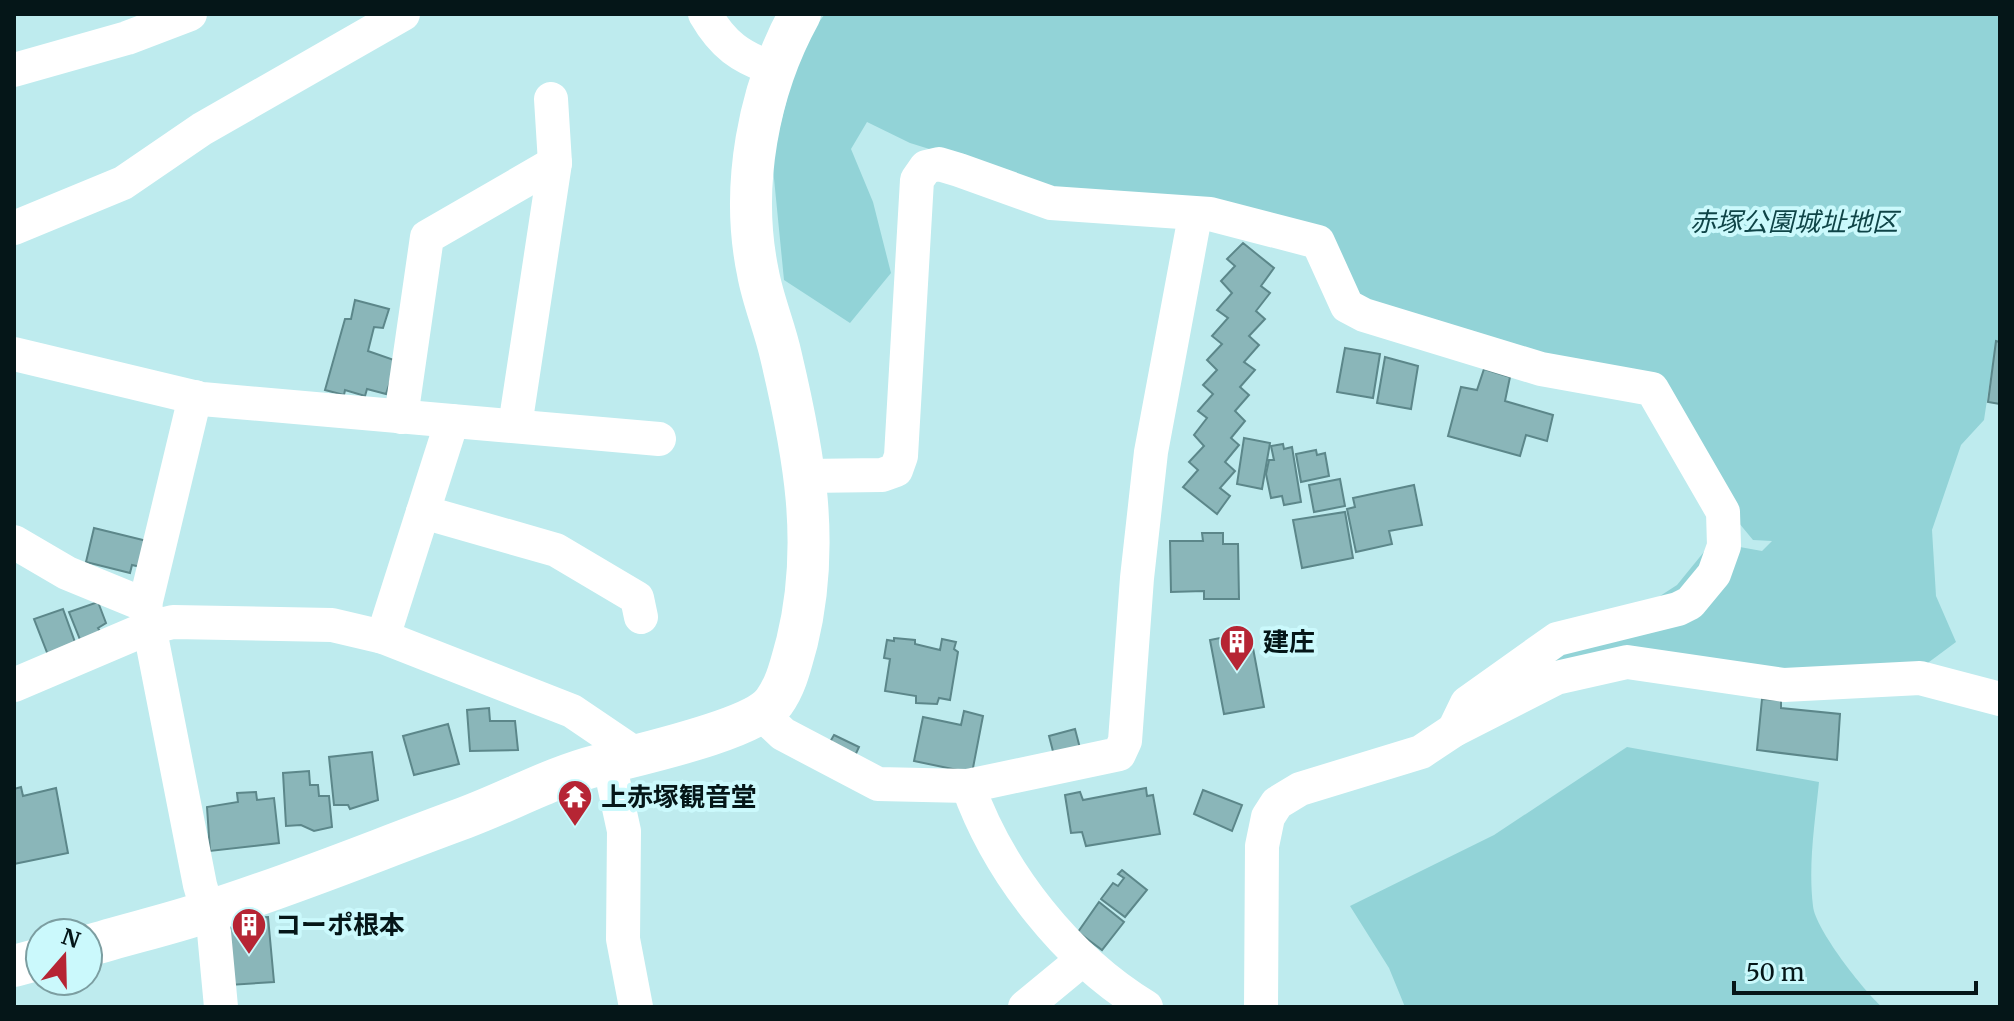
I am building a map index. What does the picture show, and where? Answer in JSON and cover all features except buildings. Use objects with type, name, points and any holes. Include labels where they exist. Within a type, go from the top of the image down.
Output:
[{"type":"street","points":[[14,70],[127,38],[190,14]]},
{"type":"street","points":[[14,228],[123,183],[202,129],[403,14]]},
{"type":"street","points":[[705,14],[720,40],[755,62],[774,69]]},
{"type":"street","points":[[104,941],[207,912],[474,814],[566,773],[742,724],[762,714],[773,704],[789,672],[803,615],[811,554],[806,476],[778,340],[758,272],[753,229],[756,143],[774,69],[800,14]]},
{"type":"street","points":[[515,426],[555,163],[551,99]]},
{"type":"street","points":[[401,417],[427,237],[555,163]]},
{"type":"street","points":[[806,476],[882,475],[896,470],[901,456],[917,180],[926,167],[939,164],[1051,203],[1195,216],[1210,214],[1318,242],[1347,306],[1364,315],[1541,369],[1652,389],[1723,512],[1724,546],[1714,574],[1690,603],[1557,639],[1467,703],[1454,730]]},
{"type":"street","points":[[762,714],[783,734],[878,784],[968,786],[1114,758],[1123,747],[1151,452],[1195,216]]},
{"type":"street","points":[[14,354],[195,397],[659,439]]},
{"type":"street","points":[[195,397],[146,616],[207,912],[214,932],[221,1007]]},
{"type":"street","points":[[383,637],[452,421]]},
{"type":"street","points":[[423,512],[556,550],[637,598],[641,617]]},
{"type":"street","points":[[14,542],[146,616],[173,622],[332,625],[383,637],[572,711],[623,759],[623,939],[636,1007]]},
{"type":"street","points":[[14,685],[146,616]]},
{"type":"street","points":[[1261,1007],[1262,846],[1268,817],[1283,795],[1421,752],[1454,730],[1556,678],[1627,662],[1784,685],[1920,678],[2000,699]]},
{"type":"street","points":[[968,786],[988,833],[1045,921],[1082,960],[1146,1007]]},
{"type":"street","points":[[1025,1007],[1082,960]]},
{"type":"green space","name":"赤塚公園城址地区","points":[[825,14],[2000,14],[2000,346],[1994,353],[1984,420],[1961,445],[1932,530],[1936,596],[1956,642],[1925,665],[1491,683],[1643,607],[1677,585],[1712,542],[1762,551],[1772,541],[1753,540],[1729,511],[1657,376],[1530,351],[1357,299],[1345,265],[1058,189],[910,143],[867,122],[851,149],[873,202],[891,273],[850,323],[784,280],[772,158],[800,47]]},
{"type":"green space","points":[[1627,747],[1819,782],[1811,875],[1813,906],[1822,929],[1842,959],[1882,1007],[1405,1007],[1389,968],[1350,906],[1494,835]]},
{"type":"place","name":"建庄","points":[[1237,673]]},
{"type":"place","name":"上赤塚観音堂","points":[[575,828]]},
{"type":"place","name":"コーポ根本","points":[[249,956]]}]
